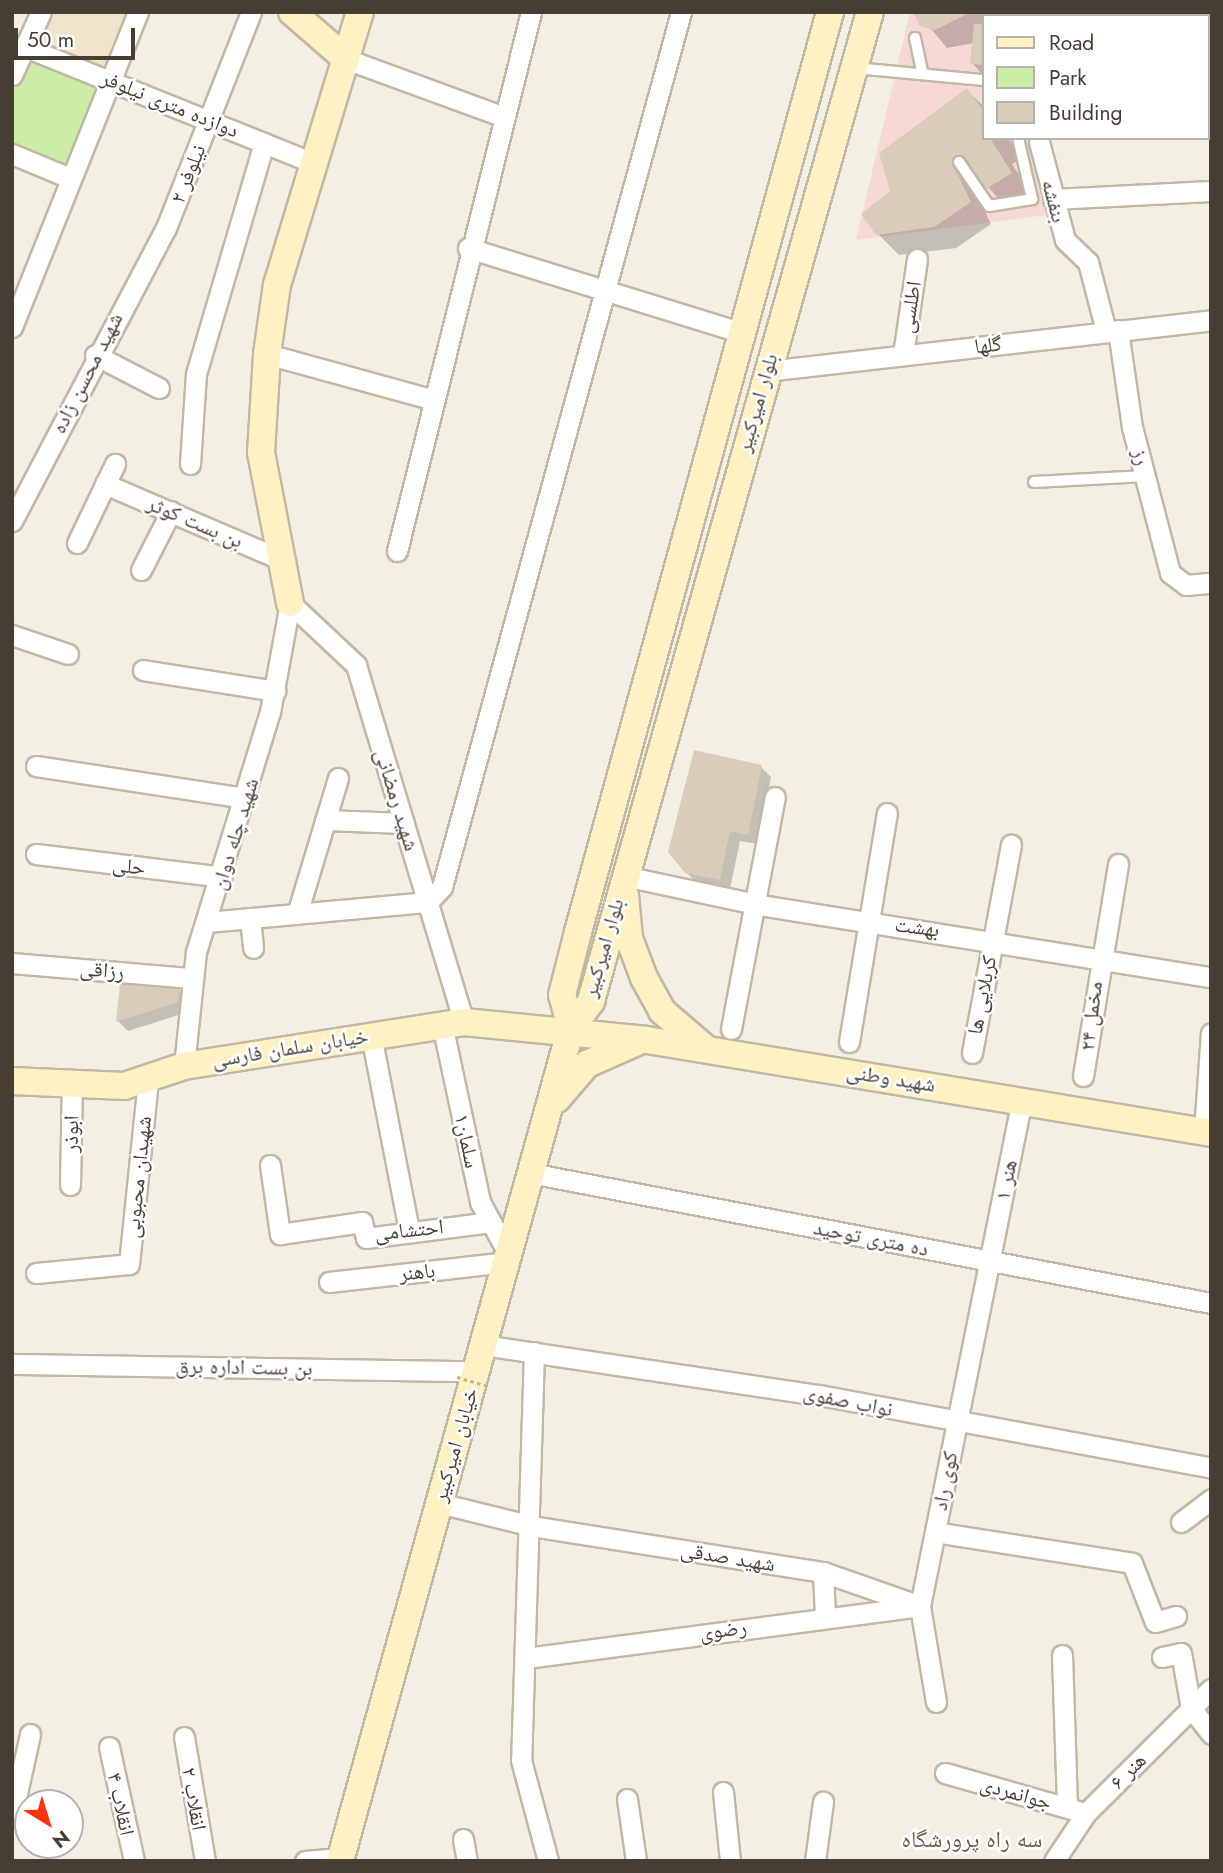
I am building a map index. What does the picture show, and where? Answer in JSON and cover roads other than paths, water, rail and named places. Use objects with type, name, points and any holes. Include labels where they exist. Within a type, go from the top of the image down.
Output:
[{"type":"main road","points":[[292,12],[346,59]]},
{"type":"main road","points":[[290,603],[285,561],[261,453],[267,355],[277,285],[360,12]]},
{"type":"main road","name":"بلوار امیرکبیر","points":[[571,1028],[562,995],[578,932],[686,526],[830,12]]},
{"type":"main road","name":"بلوار امیرکبیر","points":[[571,1028],[591,1001],[719,534],[851,68],[870,12]]},
{"type":"main road","points":[[686,526],[719,534]]},
{"type":"main road","points":[[624,876],[629,938],[644,978],[662,1011],[705,1048]]},
{"type":"main road","points":[[498,1024],[544,1006],[559,951],[578,932]]},
{"type":"main road","name":"خیابان سلمان فارسی","points":[[12,1081],[72,1084],[148,1080],[184,1066],[453,1023],[571,1028]]},
{"type":"main road","name":"شهید وطنی","points":[[571,1028],[1022,1099],[1208,1133]]},
{"type":"main road","name":"خیابان امیرکبیر","points":[[340,1859],[571,1028]]},
{"type":"main road","points":[[546,1119],[586,1064],[611,1048],[647,1040]]},
{"type":"street","points":[[12,75],[41,12]]},
{"type":"street","points":[[12,327],[138,12]]},
{"type":"street","name":"نیلوفر ۲","points":[[166,228],[251,12]]},
{"type":"street","points":[[397,551],[468,248],[531,12]]},
{"type":"street","points":[[207,922],[428,902],[442,887],[681,12]]},
{"type":"street","name":"دوازده متری نیلوفر","points":[[25,47],[314,163]]},
{"type":"street","points":[[346,59],[502,116]]},
{"type":"street","name":"بنفشه","points":[[1039,142],[1065,240],[1088,261],[1112,331]]},
{"type":"street","points":[[190,464],[196,374],[264,143]]},
{"type":"street","points":[[12,154],[70,178]]},
{"type":"street","points":[[1053,199],[1211,191]]},
{"type":"street","name":"شهید محسن زاده","points":[[12,521],[95,355],[166,228]]},
{"type":"street","points":[[468,248],[742,333]]},
{"type":"street","name":"اطلسی","points":[[903,355],[917,259]]},
{"type":"street","name":"گلها","points":[[766,371],[1211,320]]},
{"type":"street","name":"رز","points":[[1112,331],[1146,476],[1175,582],[1211,583]]},
{"type":"street","points":[[95,355],[159,388]]},
{"type":"street","points":[[267,355],[434,400]]},
{"type":"street","points":[[77,543],[115,464]]},
{"type":"street","name":"بن بست کوثر","points":[[105,484],[285,561]]},
{"type":"street","points":[[141,570],[171,511]]},
{"type":"street","name":"شهید رمضانی","points":[[290,603],[356,664],[428,902],[453,1023]]},
{"type":"street","name":"شهید چله دوان","points":[[184,1066],[191,978],[246,798],[275,691],[290,603]]},
{"type":"street","points":[[12,635],[68,654]]},
{"type":"street","points":[[143,670],[275,691]]},
{"type":"street","points":[[36,766],[246,798]]},
{"type":"street","points":[[297,914],[338,778]]},
{"type":"street","points":[[732,1029],[760,905],[775,797]]},
{"type":"street","points":[[849,1042],[887,813]]},
{"type":"street","points":[[325,820],[404,823]]},
{"type":"street","name":"کربلایی ها","points":[[972,1053],[1011,845]]},
{"type":"street","name":"حلی","points":[[36,854],[222,877]]},
{"type":"street","name":"مخمل ۲۴","points":[[1083,1076],[1098,957],[1118,864]]},
{"type":"street","name":"بهشت","points":[[624,876],[760,905],[993,937],[1211,977]]},
{"type":"street","points":[[250,918],[253,948]]},
{"type":"street","name":"رزاقی","points":[[12,963],[191,978]]},
{"type":"street","name":"سلمان۱","points":[[453,1023],[480,1202],[507,1257]]},
{"type":"street","points":[[1208,1133],[1211,1033]]},
{"type":"street","points":[[371,1035],[408,1231]]},
{"type":"street","name":"شهیدان محبوبی","points":[[36,1273],[129,1264],[148,1080]]},
{"type":"street","name":"ابوذر","points":[[70,1185],[72,1084]]},
{"type":"street","name":"هنر ۱","points":[[990,1261],[1022,1099]]},
{"type":"street","name":"احتشامی","points":[[270,1165],[280,1234],[362,1222],[366,1238],[491,1222]]},
{"type":"street","name":"ده متری توحید","points":[[530,1174],[1211,1303]]},
{"type":"street","name":"باهنر","points":[[329,1282],[507,1257]]},
{"type":"street","name":"کوی راد","points":[[936,1702],[920,1606],[990,1261]]},
{"type":"street","name":"نواب صفوی","points":[[483,1345],[1211,1468]]},
{"type":"street","points":[[534,1352],[532,1526],[521,1760],[548,1861]]},
{"type":"street","name":"بن بست اداره برق","points":[[12,1364],[474,1378]]},
{"type":"street","points":[[1181,1522],[1211,1499]]},
{"type":"street","name":"شهید صدقی","points":[[439,1503],[532,1526],[823,1572],[920,1606]]},
{"type":"street","points":[[935,1532],[1139,1557],[1155,1622],[1176,1616]]},
{"type":"street","points":[[823,1572],[825,1616]]},
{"type":"street","name":"رضوی","points":[[526,1658],[825,1616],[920,1606]]},
{"type":"street","points":[[1162,1657],[1181,1653],[1191,1708],[1211,1734]]},
{"type":"street","points":[[1062,1656],[1067,1807]]},
{"type":"street","name":"هنر ۶","points":[[1054,1861],[1086,1813],[1211,1689]]},
{"type":"street","points":[[12,1816],[30,1734]]},
{"type":"street","name":"انقلاب ۲","points":[[184,1737],[205,1861]]},
{"type":"street","name":"انقلاب ۴","points":[[109,1746],[134,1861]]},
{"type":"street","name":"جوانمردی","points":[[945,1773],[1086,1813]]},
{"type":"street","points":[[723,1792],[730,1861]]},
{"type":"street","points":[[627,1799],[636,1861]]},
{"type":"street","points":[[815,1861],[824,1802]]},
{"type":"street","points":[[463,1839],[467,1861]]},
{"type":"street","points":[[305,1861],[340,1859]]},
{"type":"lane","points":[[915,38],[922,72]]},
{"type":"lane","points":[[851,68],[922,72],[982,80]]},
{"type":"lane","points":[[959,162],[989,206],[1032,199],[1018,140]]},
{"type":"lane","points":[[1034,482],[1146,476]]},
{"type":"district","name":"سه راه پرورشگاه","points":[[972,1839]]}]
